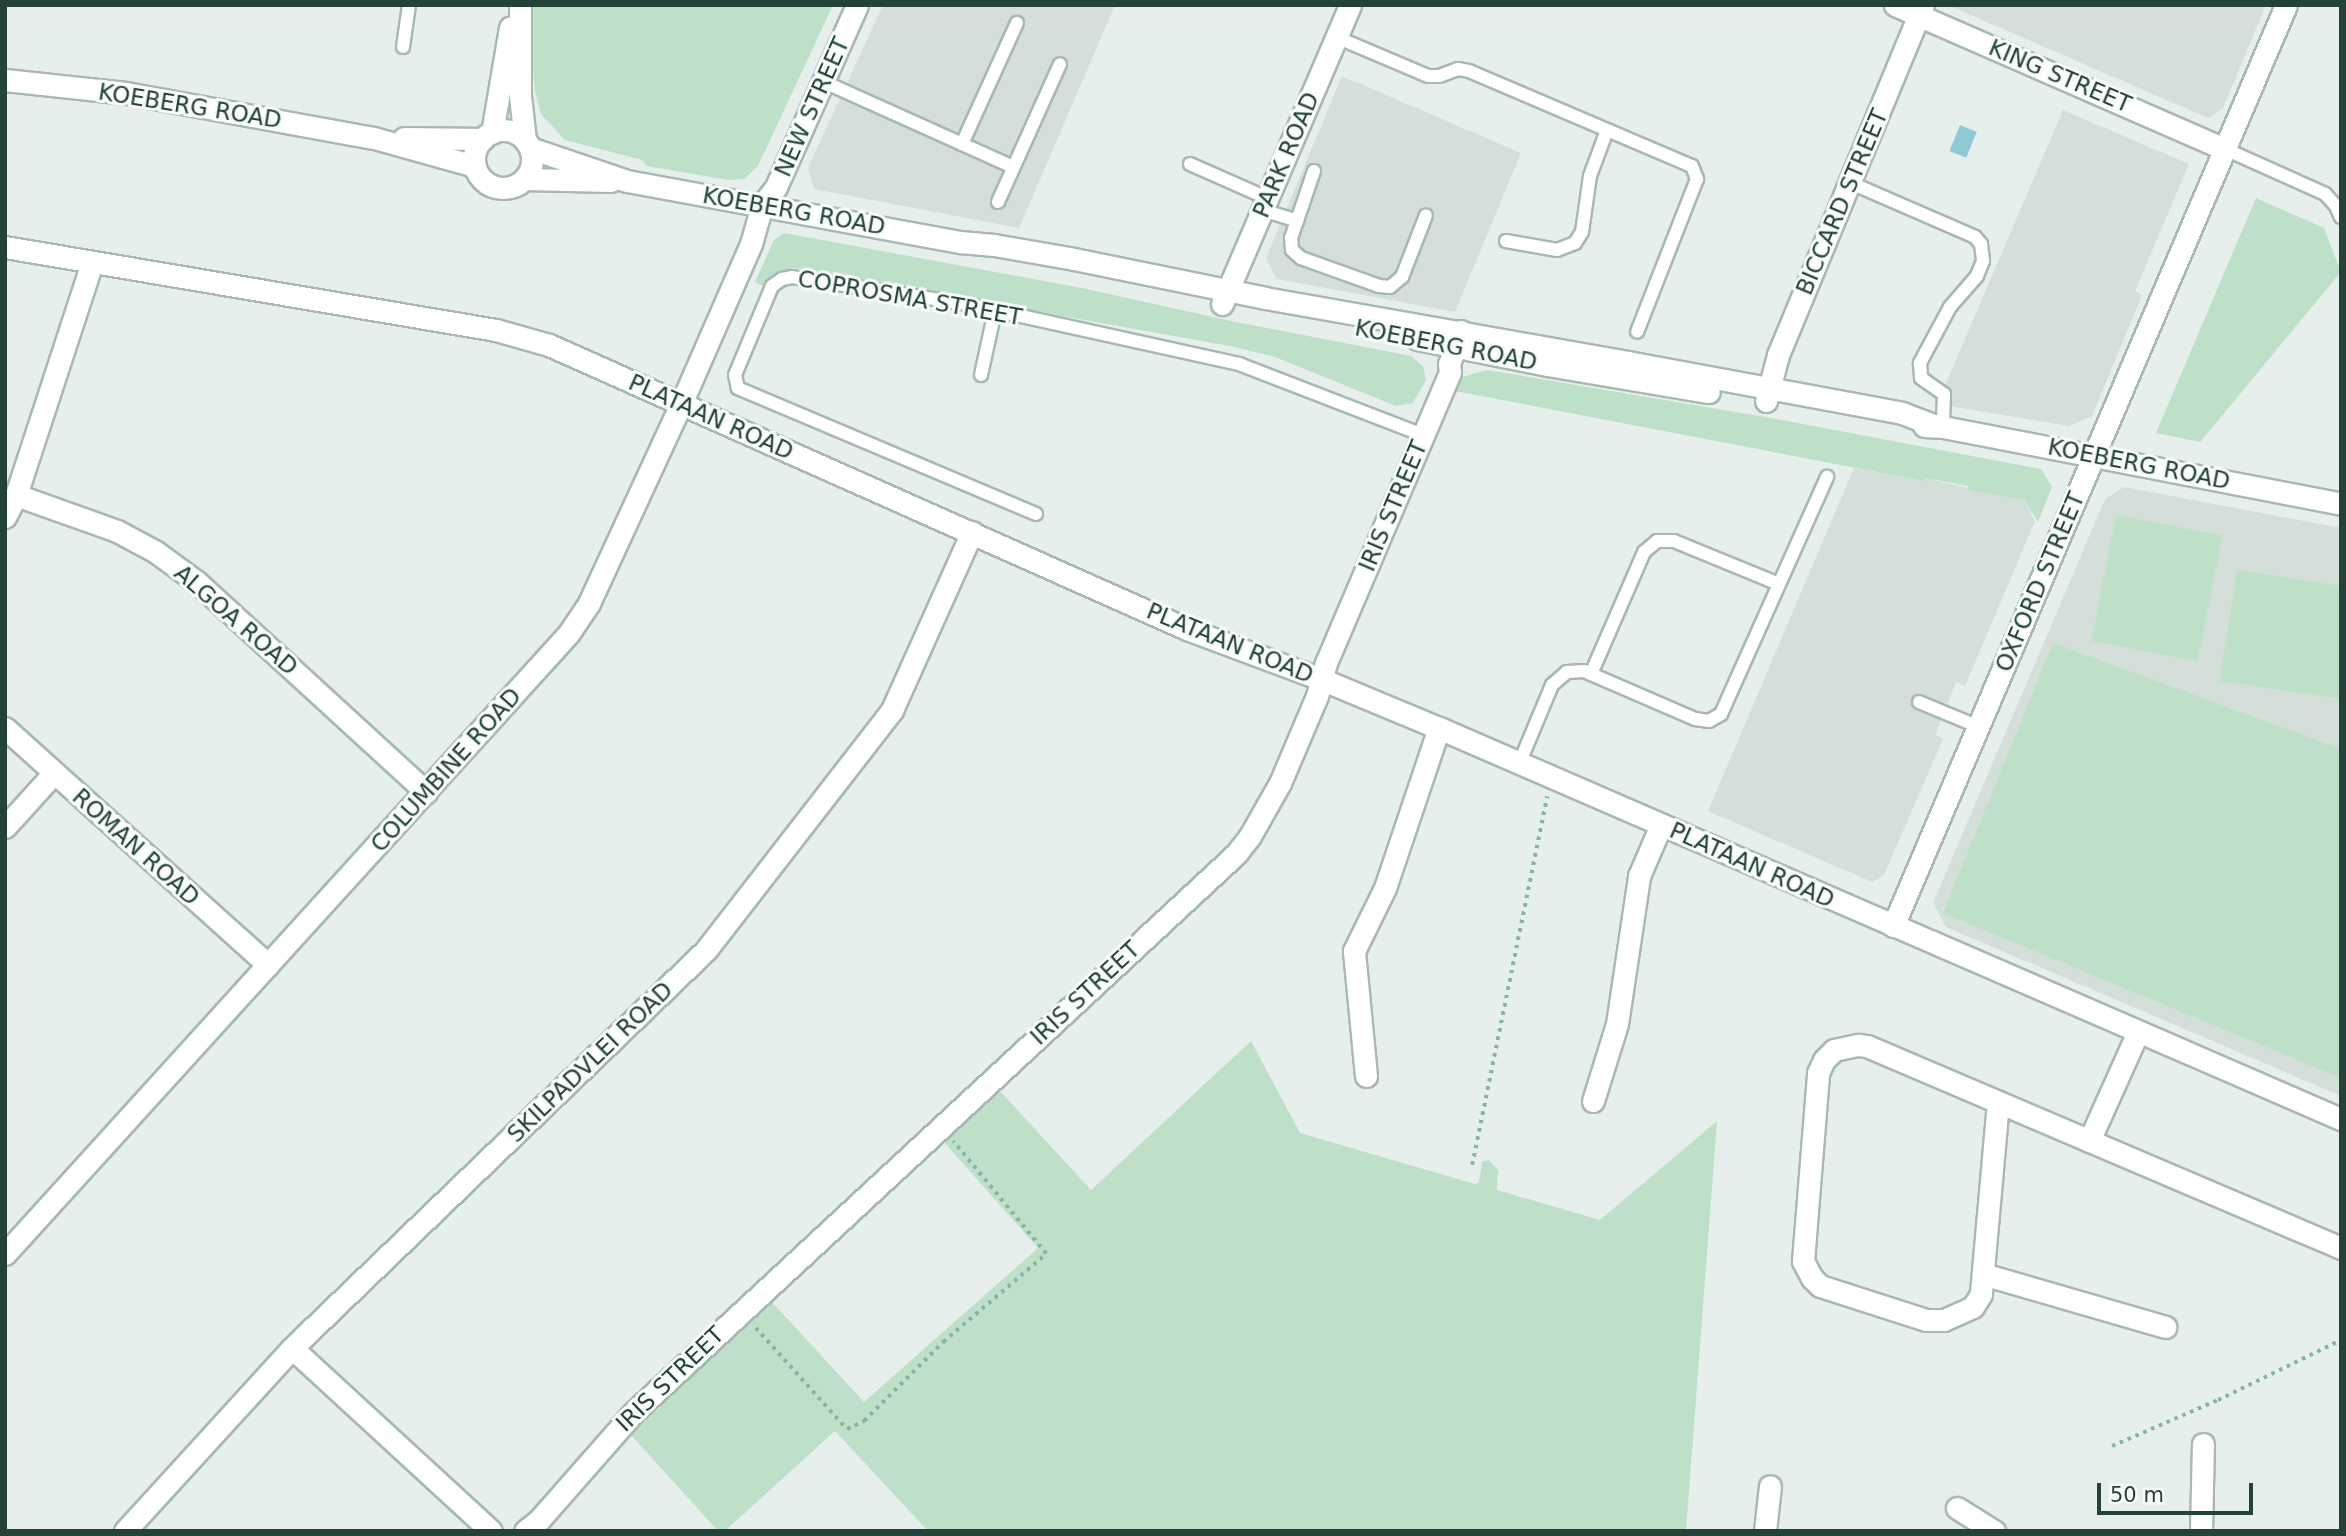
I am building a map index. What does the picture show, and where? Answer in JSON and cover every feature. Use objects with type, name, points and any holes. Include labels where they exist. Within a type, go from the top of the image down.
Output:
[{"type":"street","points":[[514,5],[487,136],[475,151],[475,166],[484,181],[496,187],[513,187],[524,179],[531,167],[520,96],[520,5]]},
{"type":"street","name":"NEW STREET","points":[[762,205],[776,187],[857,5]]},
{"type":"street","name":"PARK ROAD","points":[[1225,297],[1350,5]]},
{"type":"street","name":"KING STREET","points":[[1895,5],[1921,10],[2225,149]]},
{"type":"street","name":"OXFORD STREET","points":[[1893,926],[2286,5]]},
{"type":"street","name":"BICCARD STREET","points":[[1768,395],[1778,355],[1921,10]]},
{"type":"street","name":"KOEBERG ROAD","points":[[5,80],[125,93],[374,138],[475,166]]},
{"type":"street","points":[[487,136],[509,131],[527,144]]},
{"type":"street","name":"KOEBERG ROAD","points":[[374,138],[487,136]]},
{"type":"street","name":"KOEBERG ROAD","points":[[527,144],[627,181]]},
{"type":"street","name":"KOEBERG ROAD","points":[[524,179],[627,181],[762,205],[960,242],[997,255],[1225,297],[1768,395],[1902,413],[1939,426],[2341,504]]},
{"type":"street","name":"COLUMBINE ROAD","points":[[5,1254],[569,633],[589,603],[681,404],[751,244],[762,205]]},
{"type":"street","name":"PLATAAN ROAD","points":[[5,247],[510,333],[549,345],[1188,629],[1321,679],[1439,729],[2341,1119]]},
{"type":"street","points":[[5,517],[16,495],[92,262]]},
{"type":"street","name":"IRIS STREET","points":[[525,1531],[539,1520],[634,1412],[740,1311],[1236,854],[1264,816],[1280,783],[1450,372],[1449,364],[1459,338]]},
{"type":"street","name":"ALGOA ROAD","points":[[16,495],[117,531],[197,582],[426,792]]},
{"type":"street","name":"SKILPADVLEI ROAD","points":[[125,1531],[292,1348],[706,950],[892,710],[972,531]]},
{"type":"street","name":"ROMAN ROAD","points":[[5,728],[268,965]]},
{"type":"street","points":[[1367,1076],[1354,951],[1385,888],[1439,729]]},
{"type":"street","points":[[5,827],[54,773]]},
{"type":"street","points":[[1593,1101],[1617,1024],[1639,876],[1661,825]]},
{"type":"street","points":[[2089,1141],[2138,1032]]},
{"type":"street","points":[[1998,1102],[1981,1294],[1973,1307],[1944,1320],[1913,1315],[1820,1286],[1812,1278],[1803,1261],[1818,1073],[1824,1060],[1834,1050],[1843,1046],[1867,1046],[2341,1248]]},
{"type":"street","points":[[1983,1274],[2165,1326]]},
{"type":"street","points":[[292,1348],[491,1531]]},
{"type":"street","points":[[2201,1531],[2203,1444]]},
{"type":"street","points":[[1765,1531],[1770,1486]]},
{"type":"street","points":[[1957,1508],[1994,1531]]},
{"type":"lane","points":[[402,47],[409,5]]},
{"type":"lane","points":[[962,144],[1017,23]]},
{"type":"lane","points":[[1336,37],[1428,76],[1439,76],[1458,69],[1469,71],[1688,164],[1697,175],[1637,332]]},
{"type":"lane","points":[[998,202],[1060,64]]},
{"type":"lane","points":[[822,80],[1013,167]]},
{"type":"lane","points":[[1506,241],[1557,250],[1575,243],[1582,232],[1590,176],[1607,130]]},
{"type":"lane","points":[[2225,149],[2325,194],[2336,206],[2341,217]]},
{"type":"lane","points":[[1190,164],[1297,221]]},
{"type":"lane","points":[[1314,171],[1290,244],[1295,255],[1385,288],[1395,285],[1402,277],[1426,215]]},
{"type":"lane","points":[[1851,183],[1975,237],[1981,244],[1983,261],[1977,276],[1950,307],[1920,363],[1920,378],[1944,394],[1939,426]]},
{"type":"lane","name":"COPROSMA STREET","points":[[1036,514],[738,388],[734,379],[772,286],[786,278],[995,310],[1240,364],[1423,435]]},
{"type":"lane","points":[[981,375],[995,310]]},
{"type":"lane","points":[[1520,764],[1556,679],[1576,670],[1695,719],[1715,718],[1725,708],[1827,477]]},
{"type":"lane","points":[[1591,674],[1644,552],[1657,541],[1674,541],[1779,584]]},
{"type":"lane","points":[[1919,702],[1979,727]]},
{"type":"path","points":[[1472,1165],[1551,777]]},
{"type":"path","points":[[740,1311],[847,1429],[864,1422],[943,1342],[1046,1254],[941,1126]]},
{"type":"path","points":[[2112,1446],[2218,1400],[2341,1340]]},
{"type":"shaded area","points":[[883,5],[1115,5],[1019,228],[814,189],[808,168]]},
{"type":"shaded area","points":[[1948,5],[2266,5],[2223,108],[2208,118]]},
{"type":"shaded area","points":[[1342,76],[1521,153],[1455,312],[1277,279],[1266,258]]},
{"type":"shaded area","points":[[2063,110],[2189,164],[2135,291],[2142,295],[2092,416],[2069,426],[1937,404]]},
{"type":"shaded area","points":[[1854,468],[1923,481],[1924,478],[2024,500],[2035,521],[1965,686],[1956,682],[1935,735],[1943,739],[1884,875],[1872,882],[1708,811]]},
{"type":"shaded area","points":[[2124,487],[2341,528],[2341,1096],[1946,927],[1933,903],[2105,499]]},
{"type":"green space","points":[[534,5],[833,5],[758,166],[744,179],[728,180],[647,166],[642,160],[565,140],[541,114],[535,91],[530,36]]},
{"type":"green space","points":[[2256,198],[2324,228],[2341,272],[2200,442],[2156,433]]},
{"type":"green space","points":[[784,233],[1082,288],[1231,321],[1411,356],[1423,366],[1426,380],[1413,403],[1396,406],[1275,357],[1230,346],[794,268],[766,281],[764,286],[755,282],[774,240]]},
{"type":"green space","points":[[1487,370],[1771,418],[2041,469],[2052,487],[2038,522],[2024,500],[1969,490],[1968,486],[1925,478],[1924,481],[1455,391],[1462,377]]},
{"type":"green space","points":[[2116,515],[2222,536],[2198,661],[2092,641]]},
{"type":"green space","points":[[2237,570],[2341,586],[2341,699],[2220,681]]},
{"type":"green space","points":[[2053,643],[2341,749],[2341,1078],[1943,913]]},
{"type":"green space","points":[[1251,1041],[1300,1133],[1475,1184],[1479,1182],[1482,1162],[1489,1160],[1498,1170],[1497,1190],[1600,1220],[1717,1121],[1686,1531],[928,1531],[835,1431],[725,1531],[718,1531],[631,1435],[771,1301],[864,1402],[1038,1248],[943,1141],[998,1089],[1091,1190]]},
{"type":"water","points":[[1960,125],[1977,132],[1966,158],[1950,151]]}]
